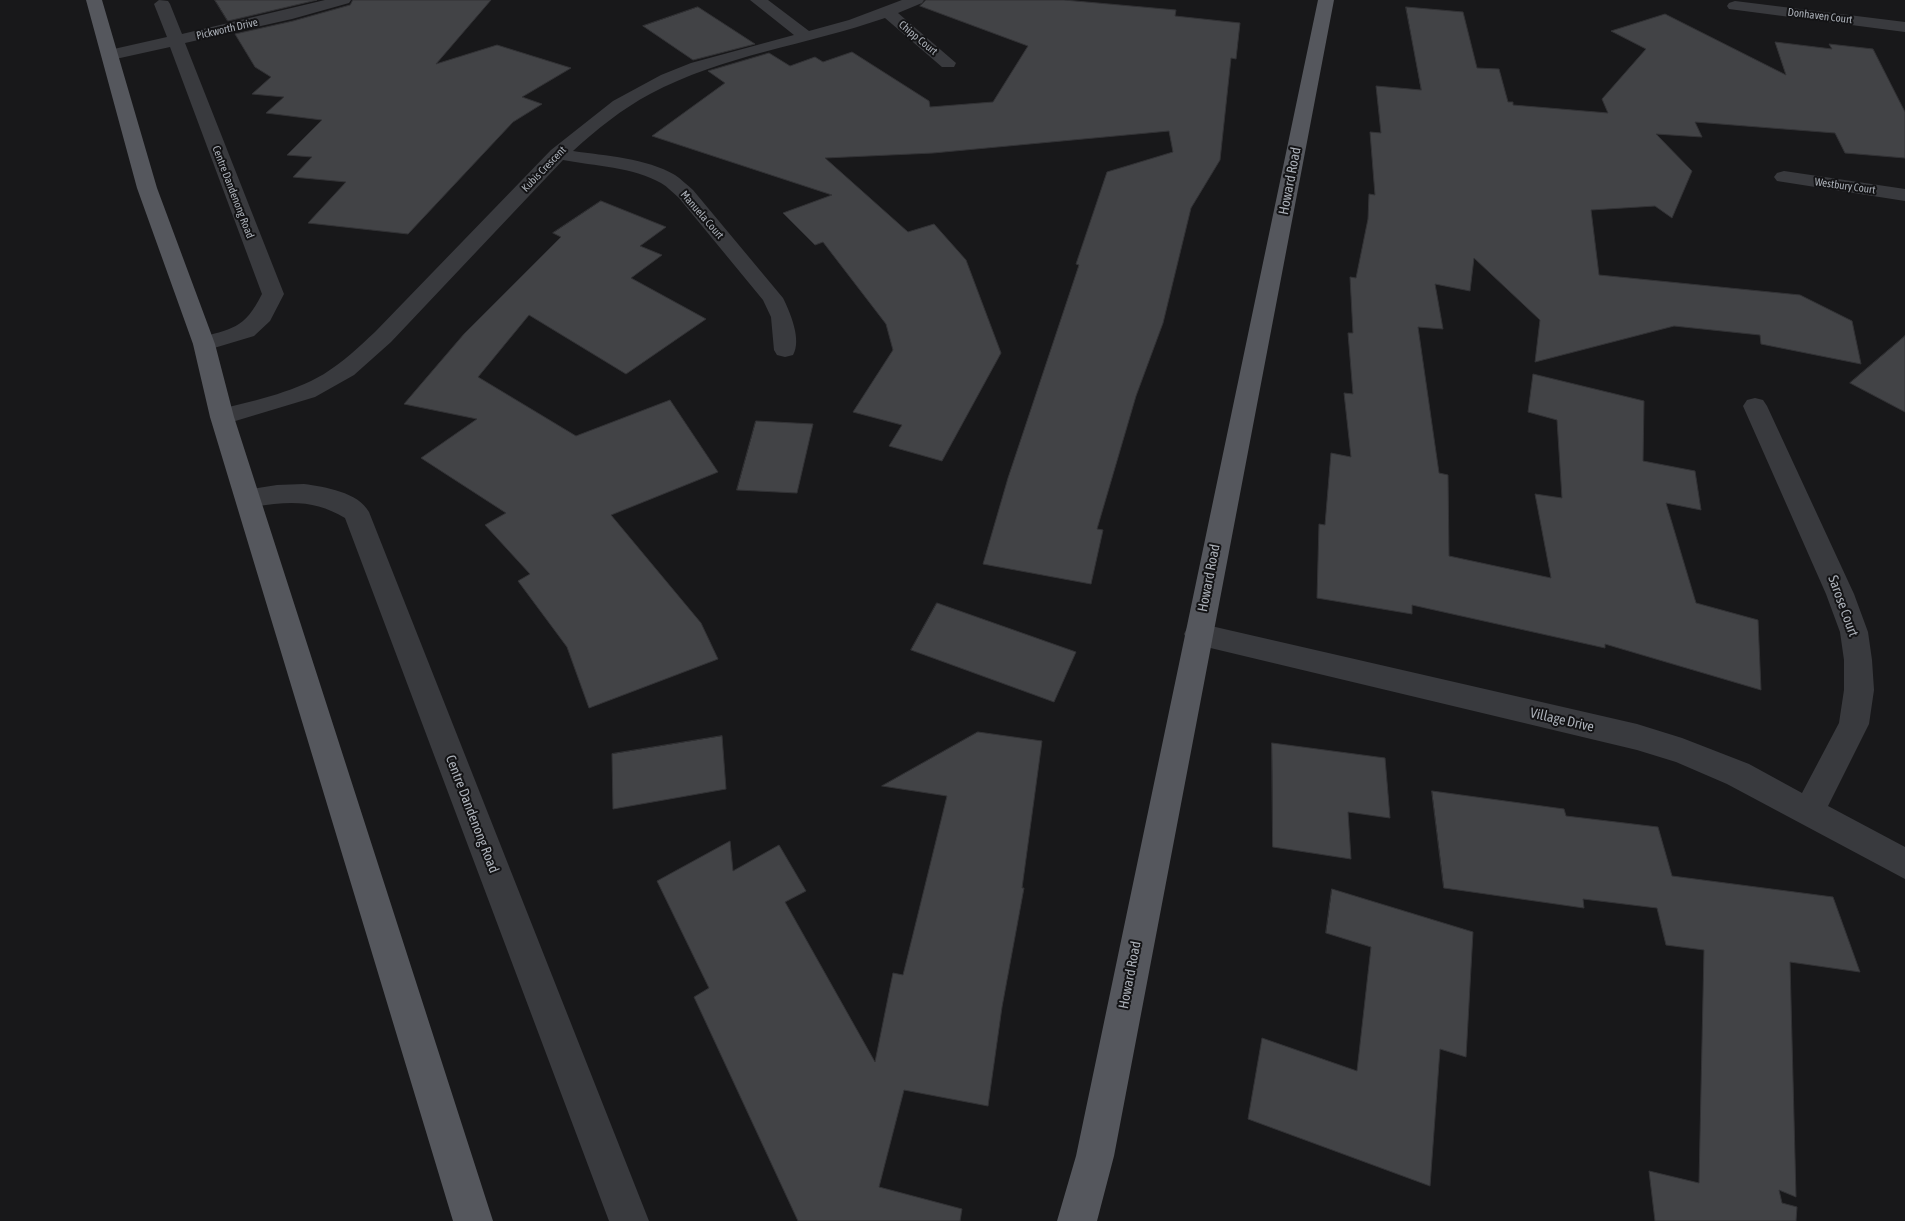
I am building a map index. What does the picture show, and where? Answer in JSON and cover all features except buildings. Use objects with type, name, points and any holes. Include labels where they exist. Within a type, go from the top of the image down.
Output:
[{"type":"main road","points":[[94,0],[147,188],[204,344],[222,417],[473,1221]]},
{"type":"main road","name":"Howard Road","points":[[1077,1221],[1095,1156],[1326,0]]},
{"type":"main road","name":"Howard Road","points":[[1090,1221],[1095,1156]]},
{"type":"street","name":"Pickworth Drive","points":[[111,55],[342,0]]},
{"type":"street","points":[[758,0],[807,37]]},
{"type":"street","name":"Kubis Crescent","points":[[222,417],[306,392],[331,380],[357,360],[383,337],[558,154],[600,117],[643,90],[667,78],[727,58],[888,13],[916,0]]},
{"type":"street","name":"Centre Dandenong Road","points":[[162,4],[273,294],[262,316],[246,331],[204,344]]},
{"type":"street","name":"Donhaven Court","points":[[1735,6],[1905,26]]},
{"type":"street","name":"Chipp Court","points":[[888,13],[948,63]]},
{"type":"street","name":"Manuela Court","points":[[558,154],[655,173],[669,180],[686,194],[772,298],[782,317],[785,350]]},
{"type":"street","name":"Westbury Court","points":[[1784,177],[1905,195]]},
{"type":"street","name":"Sarose Court","points":[[1755,406],[1840,594],[1854,632],[1858,660],[1859,690],[1854,724],[1809,811]]},
{"type":"street","name":"Centre Dandenong Road","points":[[248,498],[293,492],[318,494],[342,502],[356,512],[629,1221]]},
{"type":"street","name":"Village Drive","points":[[1198,634],[1637,738],[1682,751],[1738,774],[1905,864]]}]
